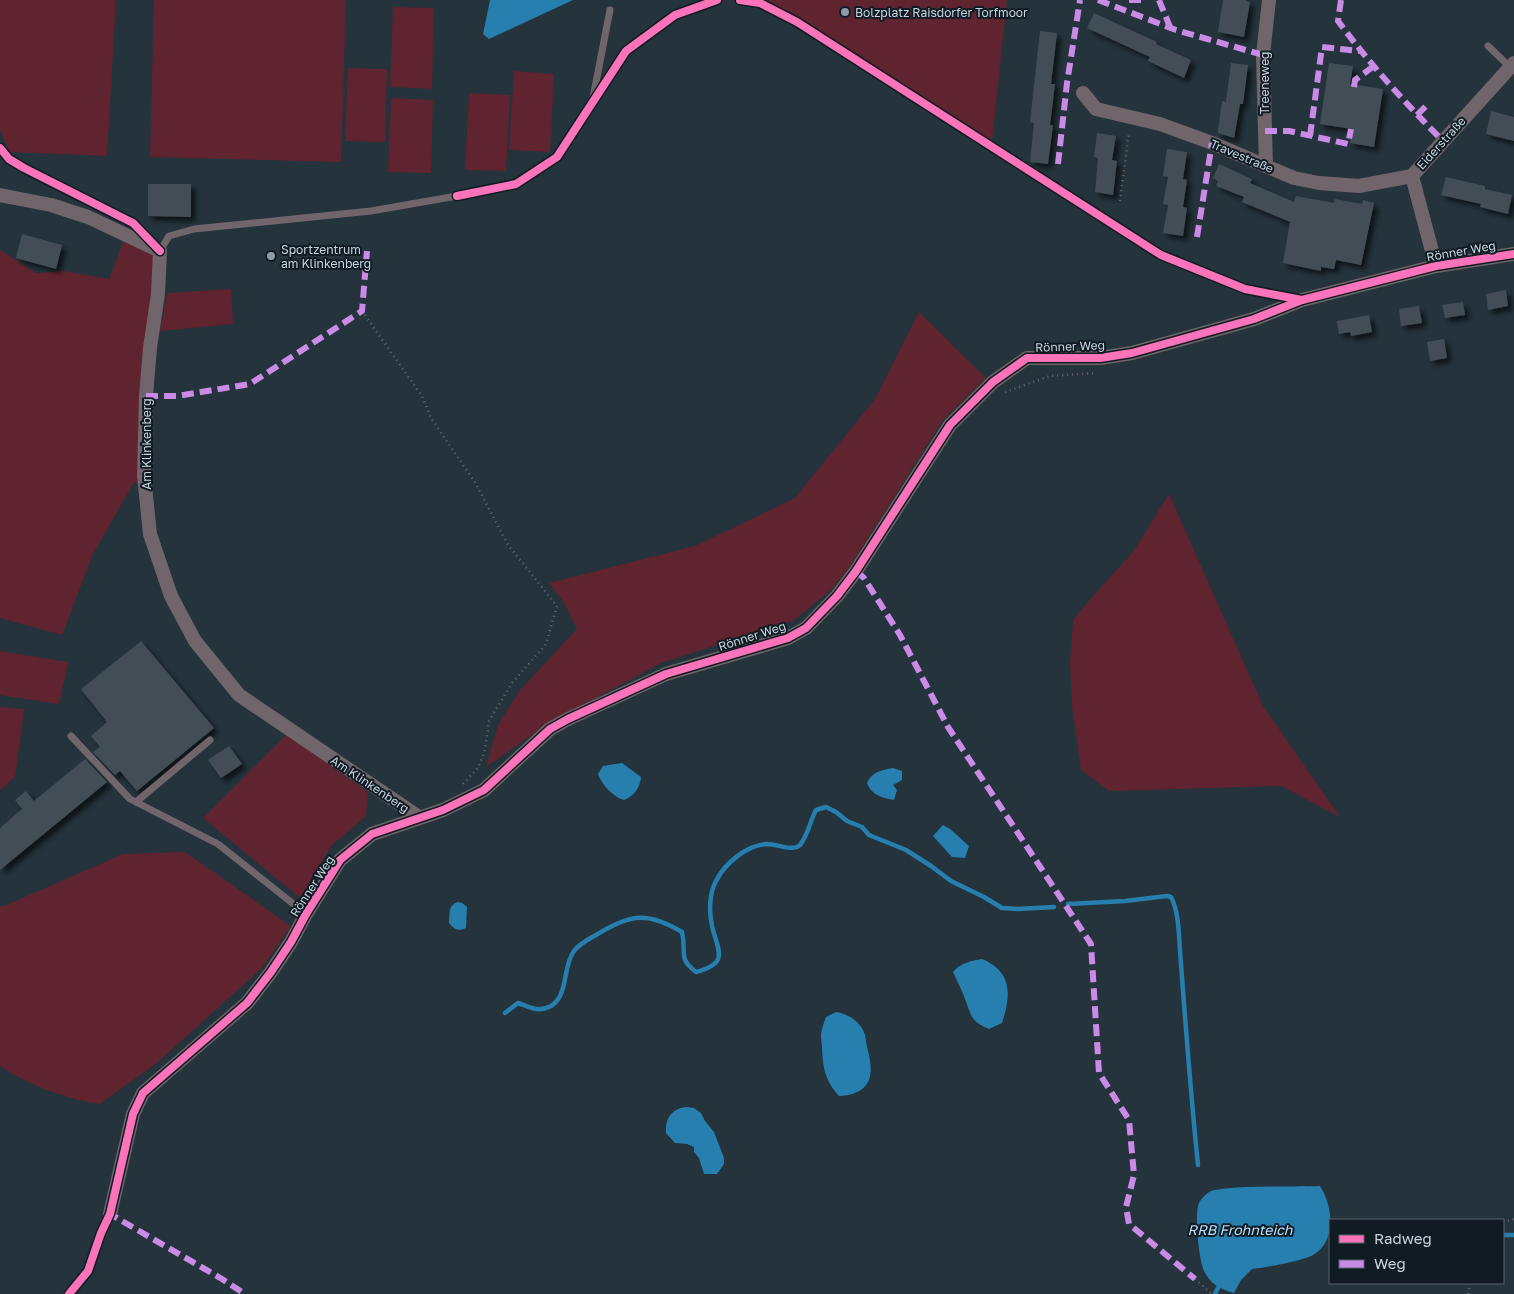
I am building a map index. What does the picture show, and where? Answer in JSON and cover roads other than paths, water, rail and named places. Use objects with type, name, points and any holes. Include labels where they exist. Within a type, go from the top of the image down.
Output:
[{"type":"street","name":"Treeneweg","points":[[1266,166],[1263,55],[1269,0]]},
{"type":"street","name":"Eiderstraße","points":[[1436,266],[1412,176],[1512,65]]},
{"type":"street","name":"Travestraße","points":[[1083,93],[1096,110],[1160,124],[1212,143],[1294,178],[1338,185],[1359,186],[1412,176]]},
{"type":"street","points":[[0,195],[51,205],[88,217],[160,251]]},
{"type":"street","name":"Am Klinkenberg","points":[[160,251],[158,294],[150,348],[146,396],[144,476],[150,534],[171,596],[195,641],[239,695],[419,817]]},
{"type":"street","name":"Rönner Weg","points":[[110,1214],[133,1114],[144,1094],[247,1003],[291,942],[340,860],[372,834],[443,810],[484,790],[550,729],[568,719],[666,674],[788,638],[806,628],[837,596],[856,571],[950,425],[993,382],[1027,358],[1100,358],[1132,353],[1254,319],[1302,300],[1436,266],[1514,254]]},
{"type":"lane","points":[[592,103],[610,10]]},
{"type":"lane","points":[[1488,46],[1512,65]]},
{"type":"lane","points":[[160,251],[169,236],[194,229],[371,211],[457,196]]},
{"type":"lane","points":[[71,736],[130,799],[218,844],[306,914]]},
{"type":"lane","points":[[136,802],[210,740]]},
{"type":"water","points":[[490,0],[573,0],[489,39],[483,34]]},
{"type":"water","points":[[622,763],[641,777],[636,791],[624,800],[608,790],[598,774],[603,766]]},
{"type":"water","points":[[893,768],[902,771],[902,780],[893,785],[897,790],[894,800],[874,793],[867,783],[871,776],[877,772]]},
{"type":"water","points":[[943,825],[969,846],[965,858],[952,857],[933,836]]},
{"type":"water","points":[[458,902],[467,907],[466,928],[461,930],[454,928],[449,923],[451,907]]},
{"type":"water","points":[[982,959],[992,964],[999,971],[1004,978],[1008,994],[1002,1023],[989,1029],[978,1024],[972,1017],[953,972],[962,964]]},
{"type":"water","points":[[836,1012],[850,1017],[861,1026],[865,1035],[871,1066],[868,1081],[864,1087],[850,1094],[839,1096],[826,1074],[821,1038],[826,1017]]},
{"type":"water","points":[[694,1108],[701,1113],[714,1132],[724,1158],[724,1164],[717,1174],[704,1174],[699,1158],[694,1152],[694,1147],[675,1143],[666,1133],[668,1118],[677,1109]]},
{"type":"water","name":"RRB Frohnteich","points":[[1320,1186],[1328,1203],[1330,1213],[1329,1232],[1321,1249],[1313,1255],[1301,1260],[1252,1269],[1241,1280],[1234,1293],[1220,1288],[1213,1283],[1202,1266],[1197,1227],[1199,1203],[1209,1192],[1229,1188]]},
{"type":"waterway","points":[[505,1013],[518,1003],[538,1009],[551,1006],[560,995],[570,958],[576,948],[608,928],[629,919],[648,918],[670,925],[682,932],[686,962],[696,972],[714,965],[718,960],[719,949],[711,921],[710,903],[714,886],[720,874],[737,856],[759,845],[797,847],[805,837],[816,810],[826,807],[847,821],[862,827],[869,835],[906,850],[951,881],[1002,908],[1054,907]]},
{"type":"waterway","points":[[1068,904],[1171,897],[1179,929],[1198,1165]]},
{"type":"waterway","points":[[1504,1235],[1514,1235]]},
{"type":"waterway","points":[[1215,1294],[1218,1288]]},
{"type":"place","name":"Bolzplatz Raisdorfer Torfmoor","points":[[845,12]]},
{"type":"place","name":"Sportzentrum am Klinkenberg","points":[[271,256]]}]
